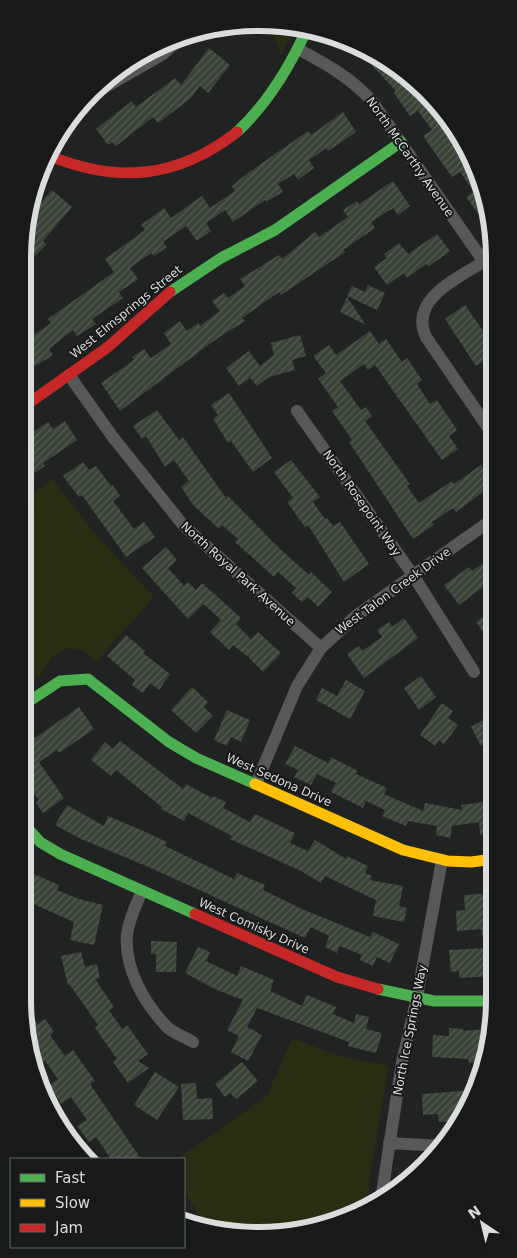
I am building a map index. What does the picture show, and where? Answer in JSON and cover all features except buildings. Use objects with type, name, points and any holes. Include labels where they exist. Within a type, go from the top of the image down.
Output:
[{"type":"street","points":[[55,158],[88,170],[123,174],[158,171],[194,160],[224,142],[248,121],[298,49],[304,36]]},
{"type":"street","name":"North McCarthy Avenue","points":[[298,49],[338,70],[357,84],[372,101],[486,256]]},
{"type":"street","points":[[118,80],[165,52]]},
{"type":"street","name":"West Elmsprings Street","points":[[31,402],[108,347],[178,285],[214,262],[275,230],[401,142]]},
{"type":"street","points":[[486,260],[431,297],[421,317],[421,327],[426,336],[486,424]]},
{"type":"street","name":"North Royal Park Avenue","points":[[69,375],[112,436],[183,525],[321,648]]},
{"type":"street","name":"North Rosepoint Way","points":[[297,411],[413,575],[474,672]]},
{"type":"street","name":"West Talon Creek Drive","points":[[256,784],[297,686],[321,648],[357,614],[486,523]]},
{"type":"street","name":"West Sedona Drive","points":[[31,700],[58,681],[72,676],[88,679],[183,750],[256,784],[400,849],[442,860],[467,862],[486,860]]},
{"type":"street","name":"West Comisky Drive","points":[[31,832],[40,842],[60,854],[337,977],[372,989],[417,997],[452,1001],[486,1000]]},
{"type":"street","name":"North Ice Springs Way","points":[[382,1190],[402,1062],[417,997],[442,860]]},
{"type":"street","points":[[142,890],[131,916],[127,933],[127,951],[131,972],[140,991],[168,1028],[193,1042]]},
{"type":"street","points":[[389,1143],[432,1145]]},
{"type":"green space","points":[[272,32],[291,34],[281,55]]},
{"type":"green space","points":[[53,479],[92,530],[154,597],[96,662],[83,651],[68,648],[52,657],[40,676],[31,682],[31,494]]},
{"type":"green space","points":[[292,1038],[343,1057],[389,1066],[369,1182],[370,1197],[332,1215],[288,1225],[258,1227],[229,1225],[203,1220],[185,1193],[185,1158],[178,1158],[267,1096]]},
{"type":"traffic: fast","points":[[237,132],[268,97],[303,36]]},
{"type":"traffic: fast","points":[[170,292],[221,258],[275,230],[401,142]]},
{"type":"traffic: fast","points":[[31,700],[60,681],[88,679],[169,742],[196,758],[255,784]]},
{"type":"traffic: fast","points":[[31,832],[40,842],[60,854],[195,914]]},
{"type":"traffic: fast","points":[[378,989],[434,1001],[486,1001]]},
{"type":"traffic: slow","points":[[255,784],[403,850],[448,861],[471,862],[486,860]]},
{"type":"traffic: jam","points":[[55,158],[100,171],[147,172],[193,159],[237,132]]},
{"type":"traffic: jam","points":[[31,402],[108,347],[170,292]]},
{"type":"traffic: jam","points":[[195,914],[337,977],[378,989]]}]
